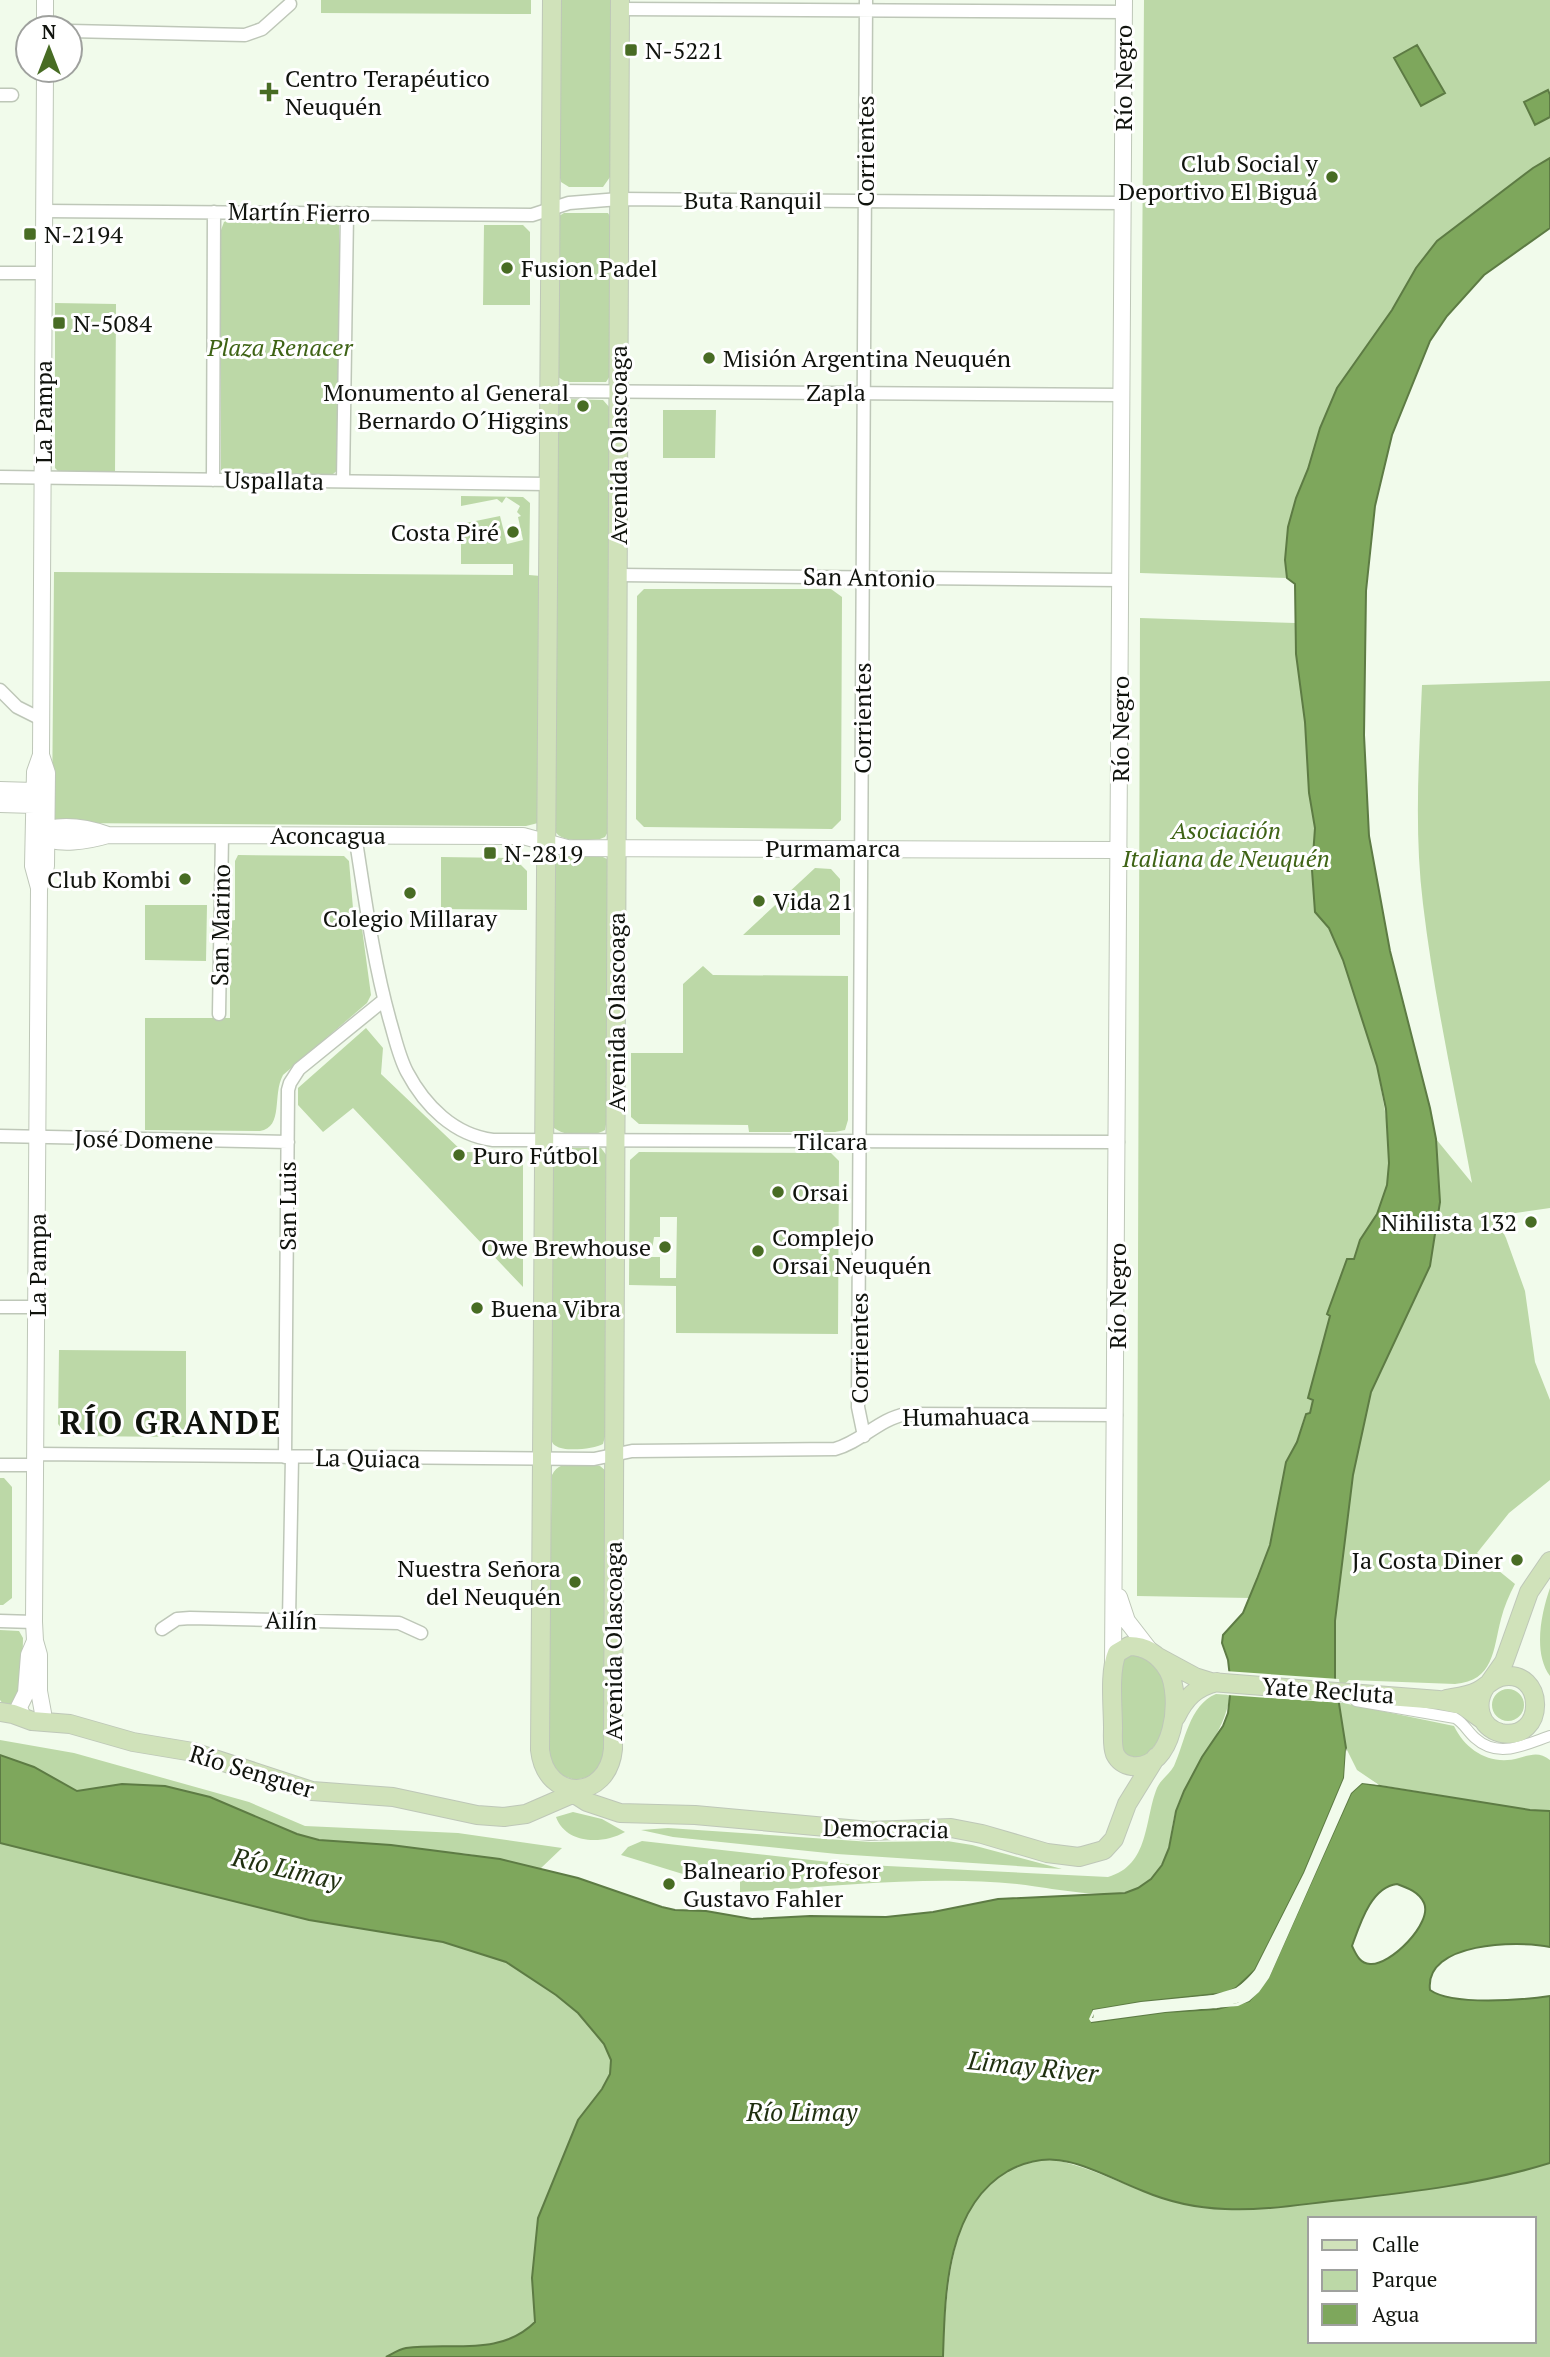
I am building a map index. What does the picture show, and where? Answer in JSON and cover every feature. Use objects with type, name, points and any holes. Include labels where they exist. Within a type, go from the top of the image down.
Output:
[{"type":"main road","points":[[552,0],[540,1750],[548,1775],[573,1789]]},
{"type":"main road","name":"Avenida Olascoaga","points":[[573,1789],[601,1780],[607,1773],[613,1749],[620,4]]},
{"type":"main road","name":"Yate Recluta","points":[[1483,1720],[1479,1698],[1504,1662],[1529,1592],[1550,1561]]},
{"type":"main road","name":"Yate Recluta","points":[[1155,1654],[1195,1677],[1217,1682],[1348,1695],[1439,1700],[1462,1705],[1489,1727],[1513,1733],[1528,1724],[1536,1709],[1536,1700],[1518,1668],[1515,1633]]},
{"type":"main road","points":[[1113,1665],[1122,1648],[1137,1646],[1155,1654]]},
{"type":"main road","name":"Río Negro","points":[[1113,1665],[1116,1755],[1119,1761],[1130,1766],[1144,1765],[1156,1757],[1168,1739],[1174,1721],[1174,1686],[1170,1675],[1155,1654]]},
{"type":"main road","name":"Yate Recluta","points":[[1439,1700],[1467,1695],[1504,1676],[1527,1685]]},
{"type":"main road","points":[[1174,1721],[1183,1704],[1195,1691],[1217,1682]]},
{"type":"main road","name":"Río Senguer","points":[[0,1712],[29,1720],[64,1723],[133,1742],[193,1752],[312,1791],[381,1796],[477,1815],[515,1817],[535,1811],[573,1789]]},
{"type":"main road","name":"Democracia","points":[[573,1789],[603,1808],[620,1813],[695,1815],[870,1831],[951,1828],[1048,1853],[1079,1857],[1104,1850],[1114,1839],[1127,1804],[1156,1757]]},
{"type":"street","points":[[84,31],[245,35],[262,29],[290,4]]},
{"type":"street","points":[[620,4],[1124,6]]},
{"type":"street","name":"Corrientes","points":[[864,1436],[858,1407],[866,5]]},
{"type":"street","name":"Río Negro","points":[[1113,1665],[1124,6]]},
{"type":"street","name":"La Pampa","points":[[29,1720],[19,1707],[26,1693],[29,1655],[35,1641],[39,888],[34,869],[42,834],[35,767],[41,755],[45,84]]},
{"type":"street","name":"Buta Ranquil","points":[[552,208],[619,199],[1123,203]]},
{"type":"street","name":"Martín Fierro","points":[[44,211],[532,215],[552,208]]},
{"type":"street","points":[[213,480],[214,212]]},
{"type":"street","points":[[343,481],[347,213]]},
{"type":"street","points":[[0,273],[43,273]]},
{"type":"street","name":"Zapla","points":[[549,391],[1122,394]]},
{"type":"street","name":"Uspallata","points":[[0,477],[549,484]]},
{"type":"street","name":"San Antonio","points":[[618,575],[1121,580]]},
{"type":"street","points":[[0,690],[17,707],[41,719]]},
{"type":"street","points":[[0,790],[39,798]]},
{"type":"street","points":[[0,804],[39,798]]},
{"type":"street","name":"Aconcagua","points":[[42,834],[87,840],[108,835],[523,836],[547,842]]},
{"type":"street","name":"San Marino","points":[[219,1014],[222,835]]},
{"type":"street","name":"Tilcara","points":[[355,835],[373,953],[401,1058],[407,1072],[439,1114],[453,1126],[478,1138],[1118,1142]]},
{"type":"street","name":"Purmamarca","points":[[547,842],[568,848],[1119,850]]},
{"type":"street","name":"San Luis","points":[[289,1620],[288,1090],[293,1076],[384,1000]]},
{"type":"street","name":"José Domene","points":[[0,1136],[288,1142]]},
{"type":"street","points":[[0,1307],[37,1307]]},
{"type":"street","name":"Humahuaca","points":[[614,1454],[632,1451],[824,1450],[845,1446],[890,1418],[906,1414],[1116,1415]]},
{"type":"street","name":"La Quiaca","points":[[0,1465],[36,1460],[288,1457],[594,1460],[614,1454]]},
{"type":"street","name":"Río Negro","points":[[1115,1584],[1127,1621],[1155,1654]]},
{"type":"street","name":"Ailín","points":[[162,1629],[172,1621],[183,1618],[399,1623],[421,1633]]},
{"type":"street","points":[[0,1621],[34,1622]]},
{"type":"street","points":[[1348,1695],[1455,1718],[1475,1738],[1493,1749],[1508,1749],[1550,1736]]},
{"type":"green space","points":[[321,0],[531,0],[531,14],[321,13]]},
{"type":"green space","points":[[559,0],[611,0],[610,177],[603,187],[569,187],[561,182],[560,178]]},
{"type":"green space","name":"Club Social y Deportivo El Biguá","points":[[1144,0],[1550,0],[1550,158],[1437,241],[1416,268],[1392,310],[1337,388],[1320,428],[1288,527],[1285,560],[1287,578],[1140,573]]},
{"type":"green space","points":[[564,213],[608,213],[611,218],[610,376],[606,382],[566,382],[558,377],[559,216]]},
{"type":"green space","name":"Plaza Renacer","points":[[231,219],[331,219],[339,224],[339,464],[338,470],[333,474],[225,474],[221,470],[221,230],[224,222]]},
{"type":"green space","name":"Fusion Padel","points":[[484,225],[523,225],[530,232],[530,305],[483,305]]},
{"type":"green space","points":[[55,303],[116,304],[115,474],[60,473],[55,468]]},
{"type":"green space","points":[[603,400],[610,408],[609,830],[605,837],[600,839],[568,839],[554,830],[558,410],[560,401]]},
{"type":"green space","points":[[663,410],[716,410],[715,458],[663,458]]},
{"type":"green space","points":[[461,496],[523,497],[530,503],[529,575],[541,576],[538,823],[526,826],[65,823],[55,820],[52,811],[54,572],[513,575],[513,564],[461,564],[461,524],[500,516],[507,544],[523,540],[518,517],[521,516],[517,512],[520,506],[506,497],[502,503],[497,499],[461,506]]},
{"type":"green space","points":[[644,589],[831,589],[842,597],[841,820],[832,829],[644,827],[636,819],[637,596]]},
{"type":"green space","name":"Asociación Italiana de Neuquén","points":[[1140,618],[1295,623],[1309,793],[1315,828],[1315,912],[1329,928],[1343,960],[1377,1066],[1386,1117],[1389,1163],[1386,1193],[1377,1214],[1360,1240],[1354,1259],[1327,1314],[1330,1316],[1308,1398],[1313,1399],[1310,1413],[1305,1414],[1297,1442],[1286,1462],[1270,1545],[1250,1598],[1137,1596]]},
{"type":"green space","points":[[1550,681],[1550,1208],[1495,1216],[1525,1291],[1535,1362],[1550,1400],[1550,1480],[1509,1513],[1477,1553],[1515,1584],[1504,1610],[1490,1662],[1478,1677],[1455,1684],[1349,1680],[1337,1691],[1335,1621],[1353,1475],[1371,1392],[1430,1266],[1440,1202],[1436,1139],[1472,1183],[1433,974],[1420,877],[1418,794],[1422,685]]},
{"type":"green space","points":[[238,855],[344,856],[349,861],[354,920],[361,921],[371,995],[367,1003],[283,1075],[275,1117],[267,1128],[260,1131],[145,1130],[145,1018],[230,1018],[230,921],[235,920],[235,861]]},
{"type":"green space","points":[[561,855],[601,856],[609,860],[607,1119],[605,1130],[585,1135],[570,1134],[552,1126],[554,863]]},
{"type":"green space","points":[[441,857],[514,858],[527,871],[527,910],[441,909]]},
{"type":"green space","points":[[815,868],[831,869],[840,879],[840,935],[743,935]]},
{"type":"green space","points":[[145,905],[207,905],[206,961],[145,960]]},
{"type":"green space","points":[[703,966],[713,975],[848,976],[848,1120],[845,1130],[749,1132],[748,1125],[639,1124],[631,1117],[631,1053],[683,1053],[683,984]]},
{"type":"green space","name":"Puro Fútbol","points":[[366,1028],[383,1048],[381,1074],[463,1152],[518,1153],[523,1158],[523,1287],[353,1108],[323,1132],[298,1105],[298,1088]]},
{"type":"green space","points":[[557,1148],[601,1148],[607,1156],[606,1433],[603,1444],[580,1449],[560,1448],[553,1444],[551,1436],[552,1152]]},
{"type":"green space","name":"Complejo Orsai Neuquén","points":[[639,1152],[831,1153],[839,1161],[838,1334],[676,1333],[676,1286],[629,1285],[630,1160]],"holes":[[[660,1217],[677,1217],[676,1278],[660,1278],[660,1257],[651,1257],[654,1237],[660,1237]]]},
{"type":"green space","points":[[59,1350],[186,1351],[186,1437],[68,1436],[58,1424]]},
{"type":"green space","points":[[591,1464],[606,1471],[606,1758],[592,1776],[575,1780],[558,1774],[546,1754],[552,1475],[564,1465]]},
{"type":"green space","points":[[0,1478],[4,1478],[12,1487],[12,1598],[3,1605],[0,1605]]},
{"type":"green space","points":[[1550,1588],[1550,1676],[1542,1656],[1540,1633]]},
{"type":"green space","points":[[0,1630],[19,1631],[23,1638],[22,1686],[12,1706],[6,1708],[0,1700]]},
{"type":"green space","points":[[1131,1655],[1151,1662],[1157,1670],[1166,1689],[1167,1711],[1163,1731],[1147,1756],[1131,1760],[1119,1746],[1121,1660]]},
{"type":"green space","points":[[1508,1689],[1519,1694],[1524,1705],[1519,1716],[1508,1721],[1497,1716],[1492,1705],[1497,1694]]},
{"type":"green space","points":[[1337,1691],[1348,1704],[1454,1726],[1465,1743],[1489,1758],[1509,1760],[1534,1754],[1546,1757],[1550,1760],[1550,1811],[1379,1785],[1357,1770],[1346,1748]]},
{"type":"green space","points":[[1216,1694],[1230,1695],[1227,1711],[1182,1795],[1165,1859],[1148,1882],[1127,1892],[1097,1894],[1017,1884],[948,1881],[740,1892],[740,1875],[686,1875],[621,1855],[628,1847],[642,1841],[847,1864],[1108,1877],[1132,1863],[1139,1852],[1157,1788],[1174,1766],[1194,1715],[1207,1699]]},
{"type":"green space","points":[[0,1740],[74,1753],[249,1802],[305,1826],[458,1833],[562,1848],[540,1869],[469,1854],[319,1840],[297,1834],[210,1797],[165,1786],[122,1784],[77,1791],[34,1767],[0,1755]]},
{"type":"green space","points":[[573,1812],[602,1819],[625,1832],[606,1839],[586,1840],[576,1837],[561,1826],[556,1817]]},
{"type":"green space","points":[[668,1828],[871,1842],[947,1841],[1062,1869],[837,1854],[673,1837],[641,1830]]},
{"type":"green space","points":[[0,1843],[309,1920],[443,1942],[506,1962],[578,2013],[604,2044],[611,2060],[610,2073],[602,2089],[578,2120],[538,2217],[532,2278],[535,2322],[521,2333],[491,2344],[406,2348],[386,2357],[0,2357]]},
{"type":"green space","points":[[1044,2158],[1069,2163],[1174,2201],[1228,2209],[1431,2189],[1511,2174],[1550,2163],[1550,2357],[943,2357],[951,2267],[964,2221],[986,2187],[1013,2168]]},
{"type":"water","points":[[1417,45],[1445,93],[1421,106],[1394,58]]},
{"type":"water","points":[[1548,90],[1550,117],[1535,125],[1524,102]]},
{"type":"water","name":"Río Limay","points":[[1550,158],[1550,228],[1484,275],[1447,316],[1430,341],[1392,435],[1375,506],[1366,591],[1364,735],[1369,836],[1390,951],[1430,1108],[1436,1139],[1440,1202],[1430,1266],[1371,1392],[1353,1475],[1335,1621],[1335,1678],[1346,1748],[1344,1778],[1304,1873],[1255,1970],[1236,1988],[1226,1993],[1093,2010],[1092,2022],[1165,2012],[1217,2009],[1249,2001],[1268,1978],[1351,1793],[1362,1783],[1550,1811],[1550,1947],[1496,1945],[1457,1953],[1442,1962],[1432,1974],[1430,1990],[1440,1995],[1471,2000],[1550,1996],[1550,2163],[1499,2177],[1421,2190],[1284,2207],[1240,2209],[1204,2207],[1173,2201],[1069,2162],[1045,2159],[1023,2164],[1008,2171],[987,2187],[972,2206],[961,2229],[948,2280],[943,2357],[386,2357],[406,2348],[491,2344],[521,2333],[535,2322],[532,2278],[538,2218],[578,2120],[610,2074],[611,2060],[604,2044],[578,2013],[506,1962],[443,1942],[309,1920],[0,1843],[0,1755],[34,1767],[77,1791],[122,1784],[165,1786],[210,1797],[297,1834],[319,1840],[391,1845],[500,1859],[578,1878],[662,1907],[752,1919],[810,1916],[886,1917],[933,1912],[998,1899],[1125,1893],[1151,1879],[1162,1865],[1169,1848],[1176,1811],[1184,1791],[1228,1713],[1231,1686],[1228,1660],[1222,1643],[1223,1635],[1243,1613],[1270,1545],[1286,1462],[1297,1442],[1306,1414],[1310,1413],[1313,1400],[1308,1398],[1330,1316],[1327,1314],[1347,1259],[1354,1259],[1360,1240],[1377,1214],[1387,1185],[1389,1163],[1386,1109],[1377,1066],[1343,960],[1329,928],[1315,912],[1312,870],[1315,828],[1309,793],[1305,722],[1296,654],[1295,584],[1287,578],[1285,560],[1288,527],[1320,428],[1337,388],[1392,310],[1416,268],[1437,241]],"holes":[[[1397,1884],[1413,1891],[1422,1899],[1425,1911],[1422,1921],[1408,1942],[1388,1958],[1378,1963],[1363,1962],[1352,1946],[1363,1918],[1373,1899],[1380,1892]]]},
{"type":"pier","points":[[1225,1671],[1339,1679],[1342,1703],[1227,1695]]},
{"type":"pier","points":[[1346,1748],[1350,1762],[1347,1779],[1307,1875],[1258,1971],[1249,1983],[1226,1996],[1141,2005],[1094,2014],[1092,2018],[1165,2008],[1216,2006],[1237,2003],[1247,1998],[1265,1976],[1348,1791],[1361,1779],[1369,1779],[1379,1785],[1362,1783],[1351,1793],[1269,1978],[1259,1992],[1238,2006],[1091,2022],[1089,2019],[1093,2010],[1213,1995],[1236,1988],[1246,1981],[1255,1970],[1304,1873],[1344,1778]]},
{"type":"place","name":"N-5221","points":[[631,50]]},
{"type":"place","name":"Centro Terapéutico Neuquén","points":[[269,92]]},
{"type":"place","name":"Club Social y Deportivo El Biguá","points":[[1332,177]]},
{"type":"place","name":"N-2194","points":[[30,234]]},
{"type":"place","name":"Fusion Padel","points":[[507,268]]},
{"type":"place","name":"N-5084","points":[[59,323]]},
{"type":"place","name":"Misión Argentina Neuquén","points":[[709,358]]},
{"type":"place","name":"Monumento al General Bernardo O´Higgins","points":[[583,406]]},
{"type":"place","name":"Costa Piré","points":[[513,532]]},
{"type":"place","name":"N-2819","points":[[490,853]]},
{"type":"place","name":"Club Kombi","points":[[185,879]]},
{"type":"place","name":"Colegio Millaray","points":[[410,893]]},
{"type":"place","name":"Vida 21","points":[[759,901]]},
{"type":"place","name":"Puro Fútbol","points":[[459,1155]]},
{"type":"place","name":"Orsai","points":[[778,1192]]},
{"type":"place","name":"Nihilista 132","points":[[1531,1222]]},
{"type":"place","name":"Owe Brewhouse","points":[[665,1247]]},
{"type":"place","name":"Complejo Orsai Neuquén","points":[[758,1251]]},
{"type":"place","name":"Buena Vibra","points":[[477,1308]]},
{"type":"place","name":"Ja Costa Diner","points":[[1517,1560]]},
{"type":"place","name":"Nuestra Señora del Neuquén","points":[[575,1582]]},
{"type":"place","name":"Balneario Profesor Gustavo Fahler","points":[[669,1884]]},
{"type":"district","name":"RÍO GRANDE","points":[[171,1422]]},
{"type":"water label","name":"Limay River","points":[[1033,2066]]}]
